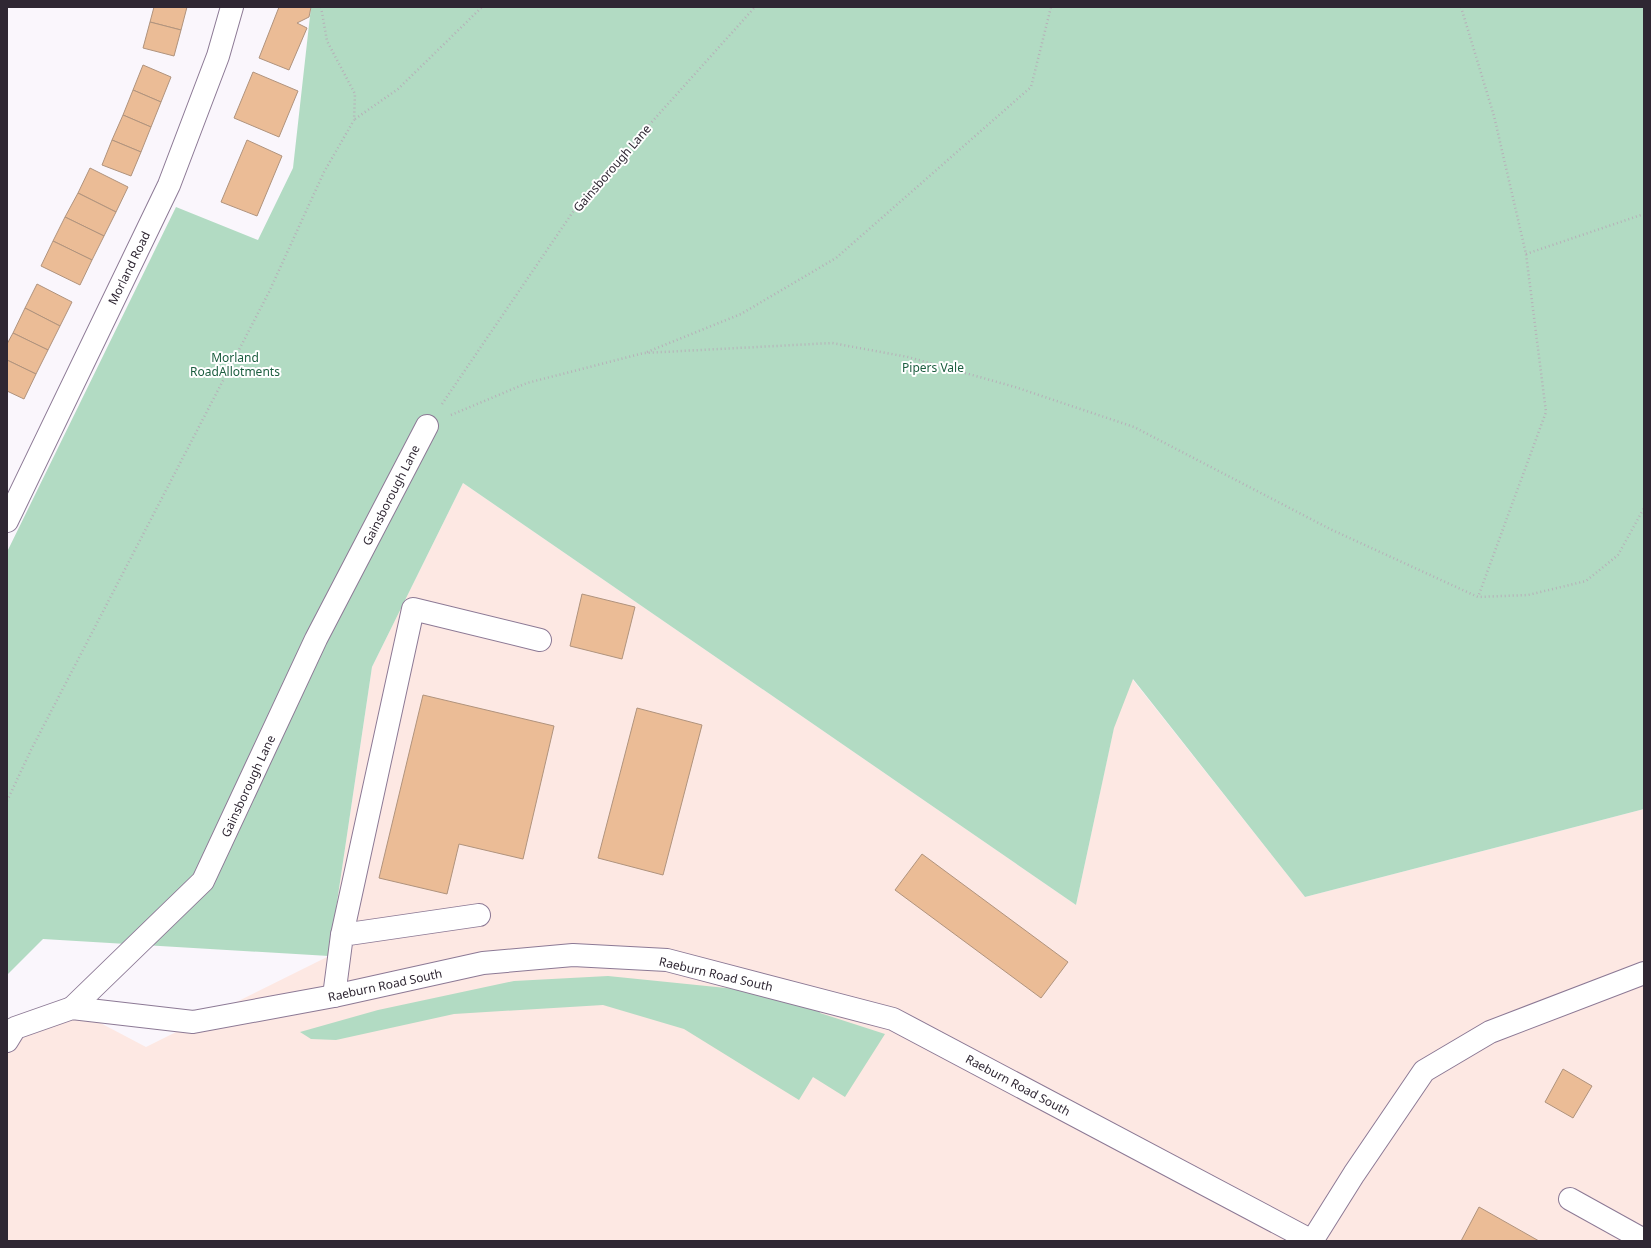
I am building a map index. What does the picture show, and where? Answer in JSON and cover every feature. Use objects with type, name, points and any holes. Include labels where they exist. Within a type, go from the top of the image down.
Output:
[{"type":"street","name":"Morland Road","points":[[7,521],[169,185],[218,56],[232,7]]},
{"type":"street","name":"Gainsborough Lane","points":[[72,1008],[203,881],[316,639],[427,426]]},
{"type":"street","points":[[334,996],[342,935],[412,610],[540,640]]},
{"type":"street","points":[[342,935],[479,915]]},
{"type":"street","name":"Raeburn Road South","points":[[7,1041],[15,1028],[72,1008],[193,1022],[334,996],[483,963],[573,954],[667,960],[893,1019],[1312,1241]]},
{"type":"street","points":[[1312,1241],[1354,1174],[1424,1071],[1490,1032],[1644,973]]},
{"type":"street","points":[[1570,1199],[1644,1240]]},
{"type":"path","points":[[321,7],[327,41],[355,94],[354,120]]},
{"type":"path","points":[[7,801],[31,750],[269,292],[324,172],[354,120],[398,89],[482,7]]},
{"type":"path","name":"Gainsborough Lane","points":[[427,426],[579,203],[755,7]]},
{"type":"path","points":[[427,426],[527,383],[644,353],[742,314],[836,258],[1031,88],[1051,7]]},
{"type":"path","points":[[1461,7],[1494,116],[1526,254],[1546,412],[1478,597]]},
{"type":"path","points":[[1526,254],[1644,214]]},
{"type":"path","points":[[644,353],[832,343],[908,357],[1015,387],[1134,427],[1330,529],[1478,597],[1528,595],[1586,581],[1618,555],[1644,508]]},
{"type":"shaded area","points":[[463,483],[1076,905],[1126,671],[1305,897],[1644,809],[1644,1241],[7,1241],[7,1041],[72,1008],[146,1047],[329,956],[372,667]]},
{"type":"green space","name":"Pipers Vale","points":[[311,7],[1644,7],[1644,809],[1305,897],[1133,679],[1114,728],[1076,905],[463,483],[372,667],[329,956],[43,939],[7,975],[7,552],[176,207],[258,240],[293,168]]},
{"type":"green space","points":[[608,976],[746,990],[821,1008],[820,1013],[885,1034],[845,1097],[813,1077],[799,1100],[684,1029],[603,1005],[454,1014],[336,1040],[311,1039],[300,1032],[378,1010],[514,981]]},
{"type":"building","points":[[154,7],[187,7],[181,30],[150,22]]},
{"type":"building","points":[[279,7],[311,7],[309,17],[297,23],[307,28],[289,70],[259,58]]},
{"type":"building","points":[[150,22],[181,30],[174,56],[143,48]]},
{"type":"building","points":[[143,65],[171,77],[161,102],[133,90]]},
{"type":"building","points":[[253,72],[298,91],[279,137],[234,118]]},
{"type":"building","points":[[133,90],[161,102],[151,127],[123,115]]},
{"type":"building","points":[[123,115],[151,127],[141,152],[112,140]]},
{"type":"building","points":[[112,140],[141,152],[131,176],[102,165]]},
{"type":"building","points":[[247,140],[282,156],[257,216],[221,202]]},
{"type":"building","points":[[90,168],[128,187],[116,212],[78,193]]},
{"type":"building","points":[[78,193],[116,212],[104,236],[65,217]]},
{"type":"building","points":[[65,217],[104,236],[92,260],[53,241]]},
{"type":"building","points":[[53,241],[92,260],[80,285],[41,266]]},
{"type":"building","points":[[37,284],[72,302],[60,326],[25,308]]},
{"type":"building","points":[[25,308],[60,326],[48,350],[13,333]]},
{"type":"building","points":[[13,333],[48,350],[36,374],[7,360],[7,344]]},
{"type":"building","points":[[7,360],[36,374],[24,399],[7,391]]},
{"type":"building","points":[[582,594],[635,607],[622,659],[570,646]]},
{"type":"building","points":[[423,695],[554,726],[523,859],[459,844],[447,894],[379,878]]},
{"type":"building","points":[[637,708],[702,725],[663,875],[598,858]]},
{"type":"building","points":[[922,854],[1068,962],[1041,998],[895,890]]},
{"type":"building","points":[[1563,1069],[1592,1086],[1573,1118],[1545,1102]]},
{"type":"building","points":[[1479,1207],[1539,1241],[1461,1241]]},
{"type":"park label","name":"Morland RoadAllotments","points":[[235,364]]}]
